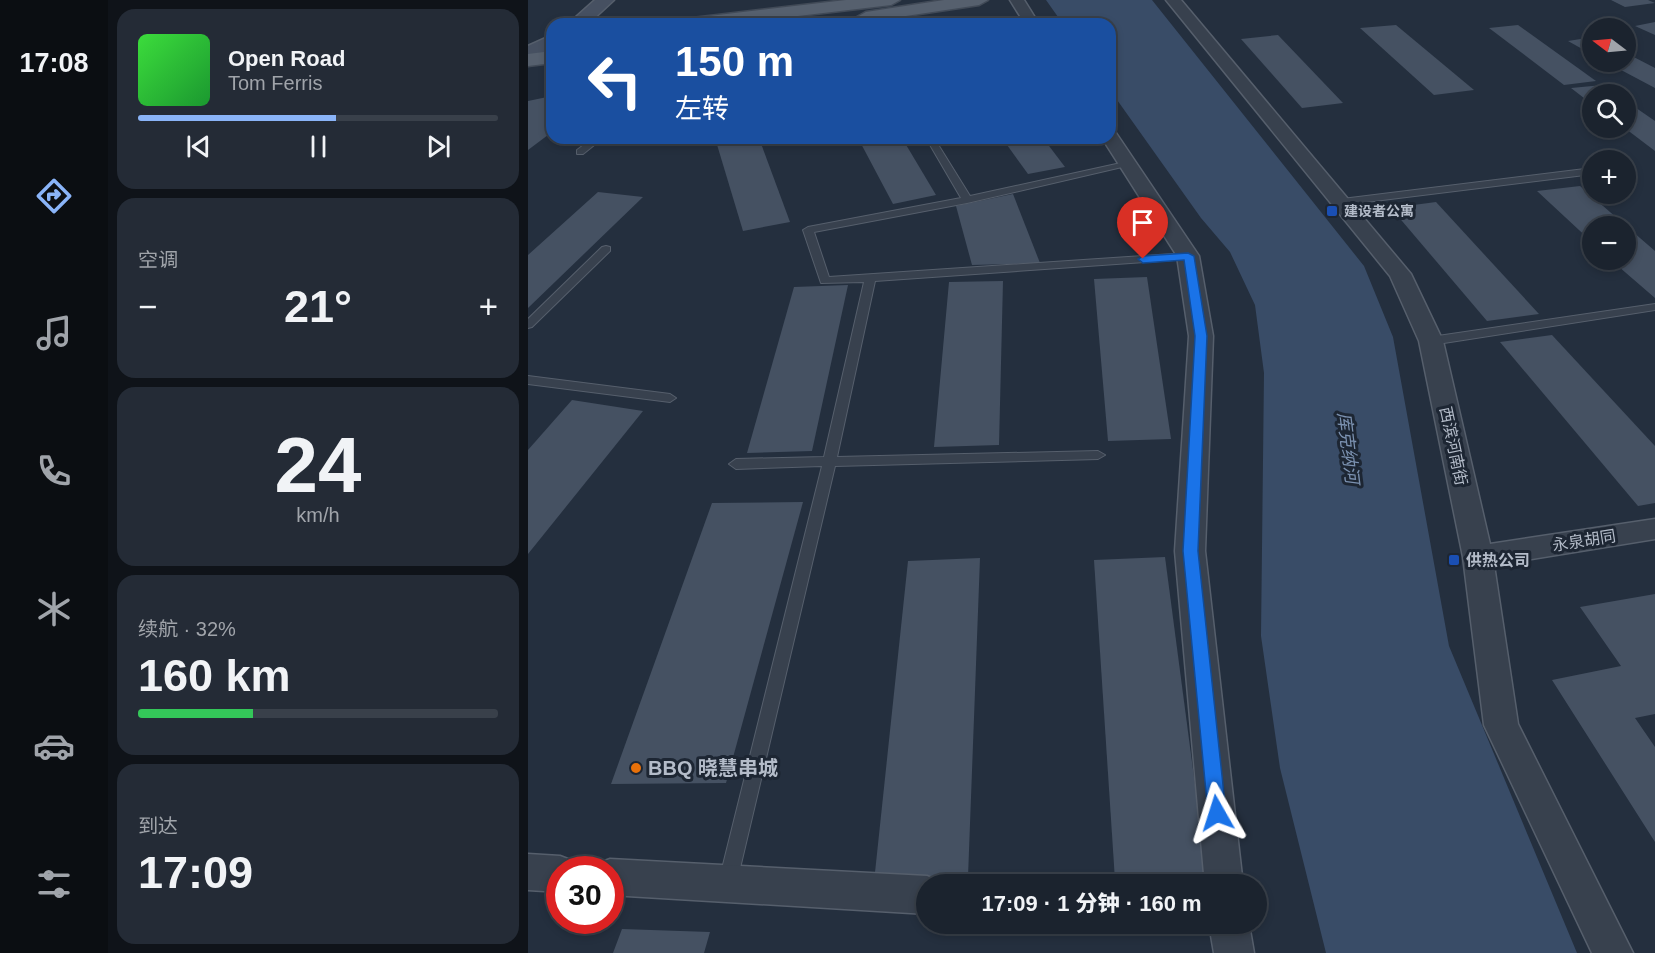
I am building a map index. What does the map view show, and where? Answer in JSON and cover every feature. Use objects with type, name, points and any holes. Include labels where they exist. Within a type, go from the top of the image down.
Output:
[{"type":"main road","points":[[736,18],[891,0]]},
{"type":"main road","points":[[862,18],[934,9],[979,0]]},
{"type":"main road","points":[[528,42],[546,40]]},
{"type":"main road","points":[[528,60],[546,58]]},
{"type":"street","points":[[584,18],[605,0]]},
{"type":"street","points":[[1017,0],[1028,18]]},
{"type":"street","name":"西滨河南街","points":[[1173,0],[1400,274],[1431,341],[1478,557],[1501,725],[1613,953]]},
{"type":"street","points":[[528,54],[546,44]]},
{"type":"street","points":[[1115,144],[1188,256],[1201,336],[1190,551],[1223,874]]},
{"type":"street","name":"永泉胡同","points":[[1478,557],[1655,529]]},
{"type":"street","points":[[528,872],[546,873]]},
{"type":"street","points":[[624,878],[916,894]]},
{"type":"street","points":[[1231,934],[1234,953]]},
{"type":"lane","points":[[580,152],[591,144]]},
{"type":"lane","points":[[934,144],[967,200]]},
{"type":"lane","points":[[1130,164],[967,200],[808,230],[825,281],[1188,256]]},
{"type":"lane","points":[[1342,202],[1582,172]]},
{"type":"lane","points":[[528,325],[606,249]]},
{"type":"lane","points":[[727,884],[829,461],[870,279]]},
{"type":"lane","points":[[1431,341],[1655,307]]},
{"type":"lane","points":[[528,380],[670,398]]},
{"type":"lane","points":[[736,464],[1098,454]]},
{"type":"water","name":"库克纳河","points":[[1046,0],[1152,0],[1364,266],[1393,337],[1449,646],[1577,953],[1326,953],[1280,768],[1261,636],[1264,373],[1255,305],[1230,252],[1201,218],[1116,98],[1116,18],[1059,18]]},
{"type":"building","points":[[1611,0],[1648,0],[1655,3],[1625,7]]},
{"type":"building","points":[[1655,22],[1655,35],[1636,26]]},
{"type":"building","points":[[1396,25],[1474,90],[1434,95],[1360,28]]},
{"type":"building","points":[[1518,25],[1596,81],[1564,85],[1489,28]]},
{"type":"building","points":[[1278,35],[1343,103],[1302,108],[1241,39]]},
{"type":"building","points":[[1582,39],[1582,49],[1568,41]]},
{"type":"building","points":[[1636,58],[1655,68],[1655,88],[1625,72],[1636,72]]},
{"type":"building","points":[[1582,87],[1582,96],[1571,88]]},
{"type":"building","points":[[546,97],[546,136],[528,150],[528,101]]},
{"type":"building","points":[[1636,108],[1655,121],[1655,151],[1636,137]]},
{"type":"building","points":[[717,144],[761,144],[790,222],[743,231]]},
{"type":"building","points":[[861,144],[906,144],[936,195],[893,204]]},
{"type":"building","points":[[1006,144],[1048,144],[1065,167],[1028,174]]},
{"type":"building","points":[[1580,186],[1582,204],[1601,204],[1615,216],[1582,216],[1582,233],[1537,191]]},
{"type":"building","points":[[598,192],[643,197],[528,308],[528,255]]},
{"type":"building","points":[[1013,194],[1040,263],[972,265],[956,206]]},
{"type":"building","points":[[1436,202],[1539,314],[1487,321],[1391,208]]},
{"type":"building","points":[[1636,235],[1655,251],[1655,298],[1623,270],[1636,270]]},
{"type":"building","points":[[1147,277],[1171,439],[1108,441],[1094,279]]},
{"type":"building","points":[[1003,281],[999,445],[934,447],[949,282]]},
{"type":"building","points":[[848,285],[812,451],[747,453],[794,287]]},
{"type":"building","points":[[1552,335],[1655,446],[1655,503],[1638,506],[1500,342]]},
{"type":"building","points":[[572,400],[643,411],[528,554],[528,450]]},
{"type":"building","points":[[803,502],[726,783],[611,784],[712,503]]},
{"type":"building","points":[[1165,557],[1207,874],[1115,874],[1094,560]]},
{"type":"building","points":[[980,558],[968,874],[916,874],[916,880],[874,882],[908,561]]},
{"type":"building","points":[[1655,594],[1655,714],[1635,718],[1655,747],[1655,842],[1552,680],[1621,666],[1580,607]]},
{"type":"building","points":[[624,929],[710,932],[704,953],[613,953],[620,934],[624,934]]},
{"type":"place","name":"建设者公寓","points":[[1332,211]]},
{"type":"place","name":"供热公司","points":[[1454,560]]},
{"type":"place","name":"BBQ 晓慧串城","points":[[636,768]]},
{"type":"route","points":[[1143,259],[1188,256],[1201,336],[1190,551],[1217,813]]}]
